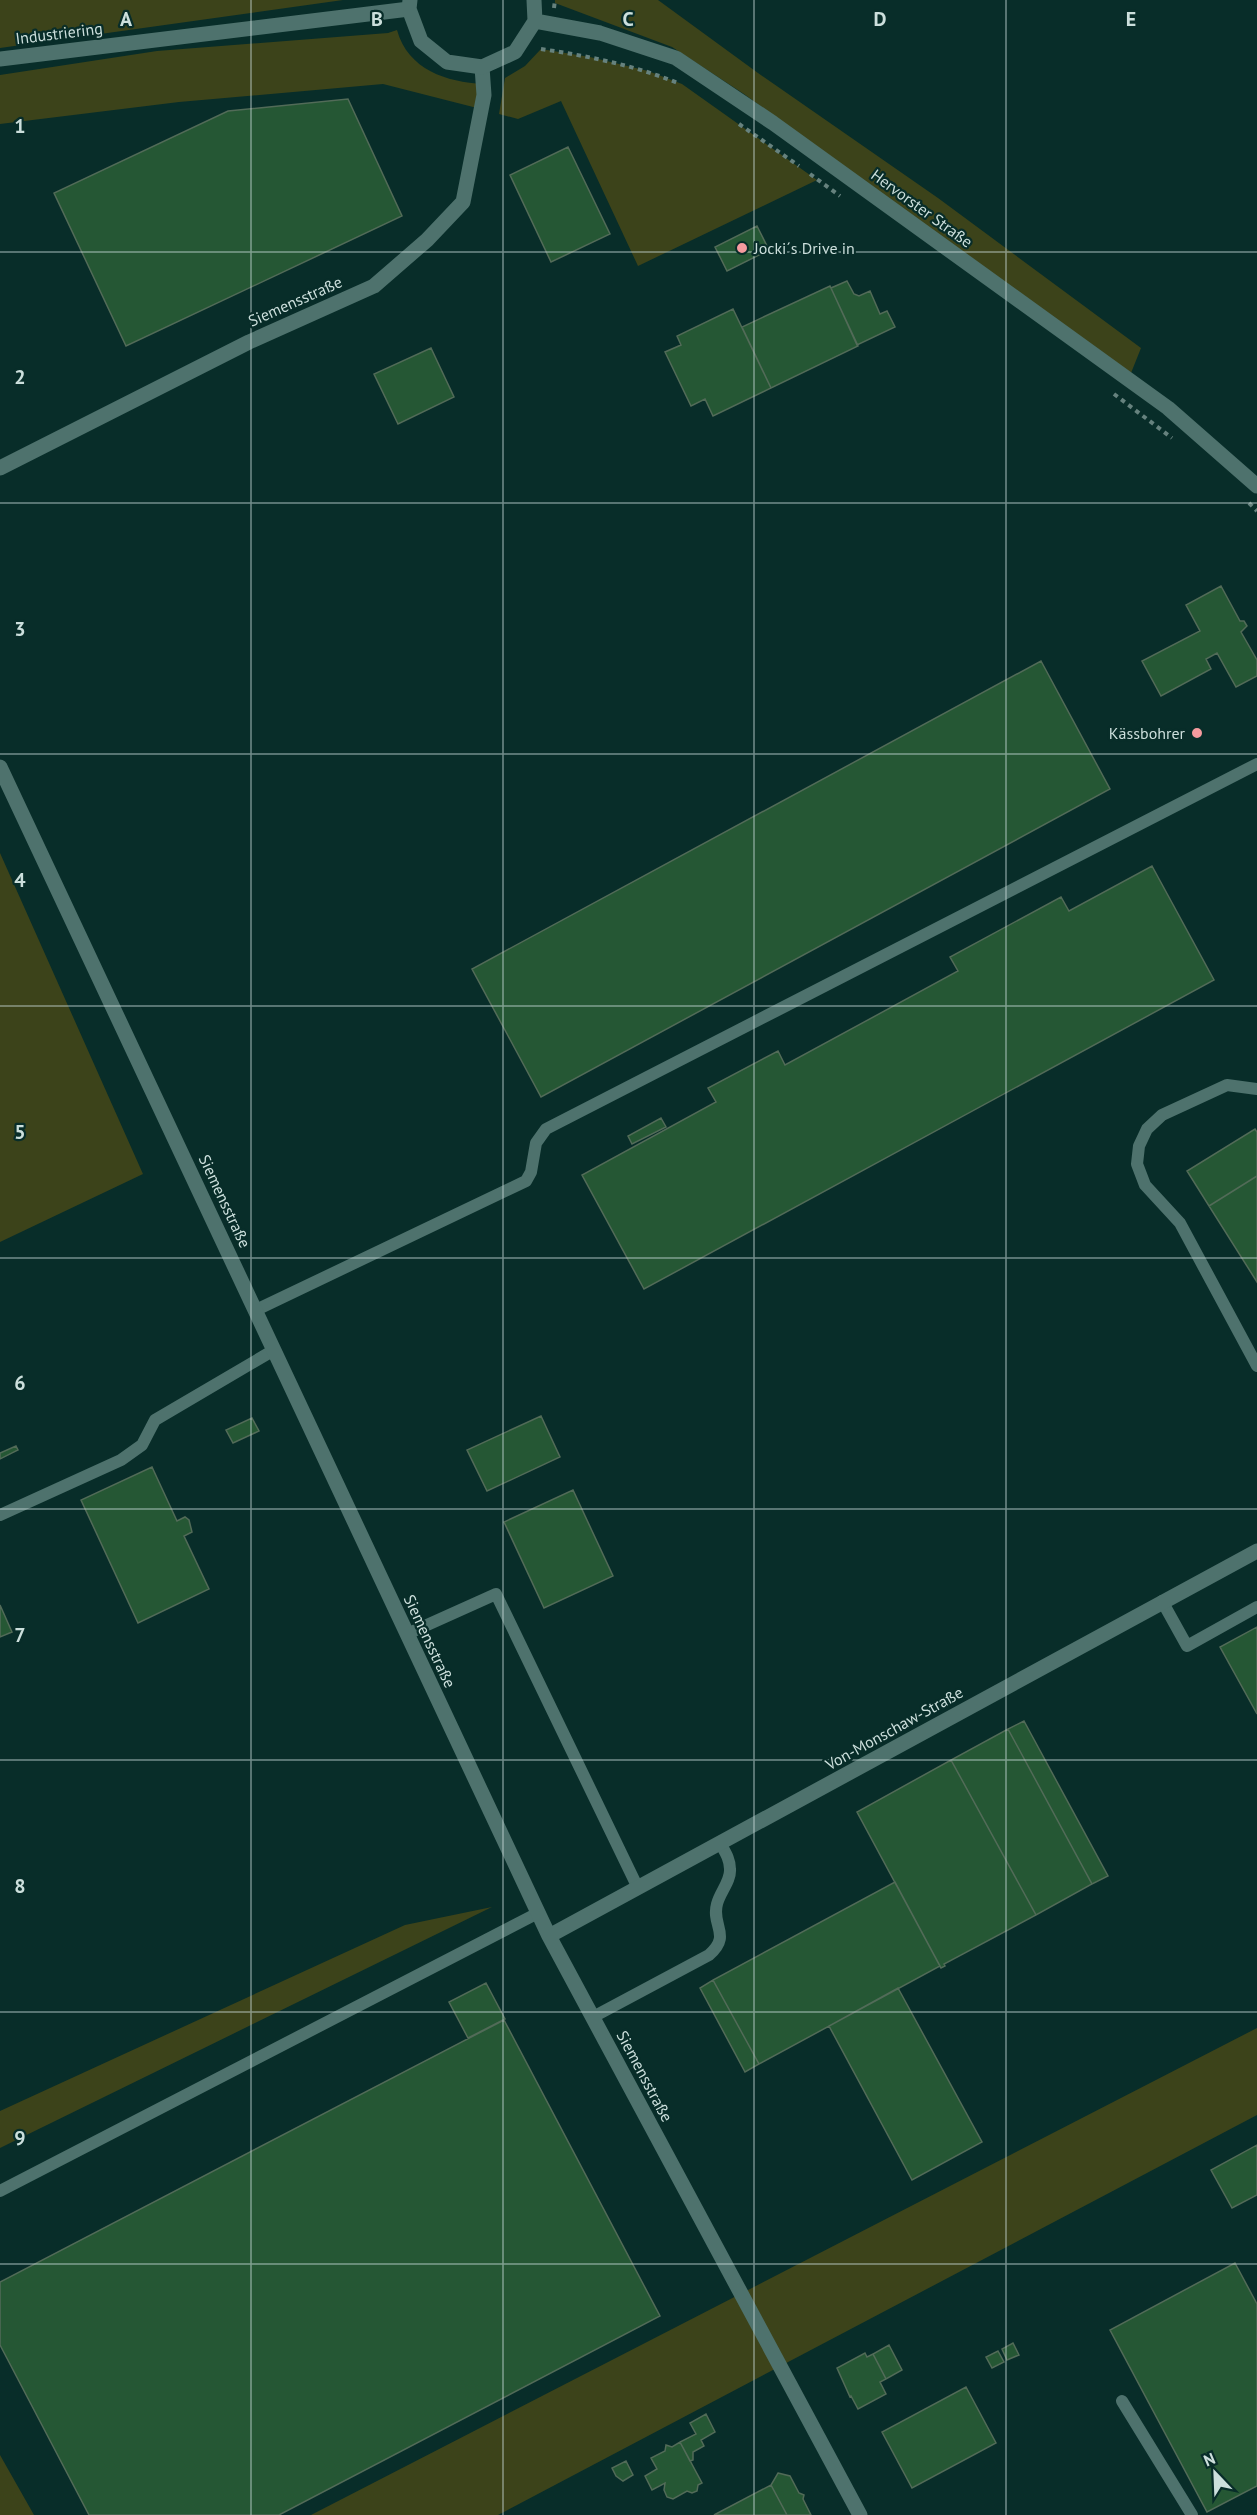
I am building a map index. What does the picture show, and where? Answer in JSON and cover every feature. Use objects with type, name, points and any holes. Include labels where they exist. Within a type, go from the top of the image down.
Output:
[{"type":"street","points":[[410,4],[421,41],[429,48],[447,62],[482,67],[515,52],[535,21],[534,0]]},
{"type":"street","name":"Industriering","points":[[0,59],[410,4]]},
{"type":"street","name":"Hervorster Straße","points":[[535,21],[600,33],[676,58],[773,123],[1168,408],[1257,486]]},
{"type":"street","name":"Siemensstraße","points":[[0,468],[249,342],[374,286],[427,240],[463,202],[484,96],[482,67]]},
{"type":"street","name":"Siemensstraße","points":[[0,767],[549,1936],[860,2515]]},
{"type":"street","name":"Von-Monschaw-Straße","points":[[549,1936],[1257,1551]]},
{"type":"lane","points":[[256,1310],[526,1180],[531,1172],[536,1143],[546,1129],[1257,764]]},
{"type":"lane","points":[[1257,1089],[1227,1085],[1162,1115],[1147,1129],[1139,1146],[1137,1164],[1145,1185],[1180,1223],[1257,1366]]},
{"type":"lane","points":[[0,1515],[121,1460],[142,1445],[155,1420],[274,1350]]},
{"type":"lane","points":[[407,1634],[496,1594],[638,1887]]},
{"type":"lane","points":[[1162,1601],[1187,1646],[1257,1607]]},
{"type":"lane","points":[[593,2017],[709,1955],[718,1947],[722,1937],[716,1905],[731,1873],[729,1860],[720,1843]]},
{"type":"lane","points":[[0,2191],[538,1913]]},
{"type":"lane","points":[[1122,2401],[1192,2515]]},
{"type":"path","points":[[540,49],[629,66],[682,84]]},
{"type":"path","points":[[738,124],[844,199]]},
{"type":"path","points":[[1111,391],[1175,440]]},
{"type":"path","points":[[1245,500],[1257,511]]},
{"type":"green space","points":[[0,0],[343,0],[0,48]]},
{"type":"green space","points":[[555,0],[658,0],[758,73],[938,198],[1141,348],[1131,373],[744,94],[672,47],[555,3]]},
{"type":"green space","points":[[397,30],[402,44],[410,55],[431,71],[443,77],[483,84],[481,109],[383,84],[179,102],[0,124],[0,75],[157,51],[388,33]]},
{"type":"green space","points":[[541,49],[590,57],[648,71],[682,84],[817,180],[638,266],[561,101],[518,119],[499,114],[505,78],[525,66]]},
{"type":"green space","points":[[0,853],[143,1174],[0,1242]]},
{"type":"green space","points":[[492,1907],[0,2148],[0,2111],[405,1925]]},
{"type":"green space","points":[[1257,2028],[1257,2115],[498,2515],[311,2515]]},
{"type":"green space","points":[[0,2455],[34,2515],[0,2515]]},
{"type":"building","points":[[348,99],[402,216],[126,346],[54,193],[228,111]]},
{"type":"building","points":[[568,147],[610,234],[551,262],[510,175]]},
{"type":"building","name":"Jocki´s Drive in","points":[[757,226],[769,250],[727,271],[715,247]]},
{"type":"building","points":[[847,281],[854,294],[859,296],[870,291],[880,314],[887,311],[895,327],[857,345],[831,288]]},
{"type":"building","points":[[830,286],[858,346],[771,388],[742,327]]},
{"type":"building","points":[[733,309],[771,388],[713,416],[705,399],[691,406],[665,352],[681,345],[677,336]]},
{"type":"building","points":[[431,348],[454,397],[398,424],[374,374]]},
{"type":"building","points":[[1221,586],[1240,621],[1244,621],[1247,626],[1241,632],[1257,660],[1257,676],[1236,687],[1217,653],[1206,659],[1211,669],[1161,696],[1142,661],[1200,631],[1186,605]]},
{"type":"building","points":[[1041,661],[1110,789],[541,1097],[472,969]]},
{"type":"building","points":[[1152,866],[1214,980],[644,1289],[582,1175],[716,1102],[708,1088],[778,1051],[785,1065],[958,971],[950,957],[1061,897],[1069,911]]},
{"type":"building","points":[[661,1118],[666,1127],[632,1144],[628,1136]]},
{"type":"building","points":[[1255,1129],[1257,1132],[1257,1176],[1209,1206],[1187,1171]]},
{"type":"building","points":[[1257,1176],[1257,1282],[1209,1206]]},
{"type":"building","points":[[541,1416],[560,1457],[487,1491],[467,1450]]},
{"type":"building","points":[[252,1418],[259,1431],[233,1443],[226,1430]]},
{"type":"building","points":[[16,1446],[18,1450],[0,1459],[0,1453]]},
{"type":"building","points":[[152,1467],[177,1521],[185,1517],[189,1520],[192,1532],[184,1536],[209,1589],[138,1623],[81,1500]]},
{"type":"building","points":[[573,1490],[613,1576],[544,1608],[504,1522]]},
{"type":"building","points":[[0,1605],[12,1632],[0,1637]]},
{"type":"building","points":[[1257,1627],[1257,1714],[1220,1647]]},
{"type":"building","points":[[1024,1721],[1108,1876],[1092,1884],[1008,1729]]},
{"type":"building","points":[[1008,1729],[1092,1884],[1036,1915],[951,1760]]},
{"type":"building","points":[[951,1760],[1036,1915],[944,1964],[945,1966],[941,1968],[857,1812]]},
{"type":"building","points":[[895,1882],[940,1966],[759,2064],[713,1980]]},
{"type":"building","points":[[713,1980],[759,2064],[745,2072],[700,1988]]},
{"type":"building","points":[[486,1983],[505,2019],[468,2038],[449,2002]]},
{"type":"building","points":[[898,1988],[982,2142],[912,2180],[829,2026]]},
{"type":"building","points":[[504,2020],[660,2316],[279,2515],[89,2515],[0,2345],[0,2282]]},
{"type":"building","points":[[1257,2145],[1257,2195],[1232,2208],[1211,2170]]},
{"type":"building","points":[[1235,2263],[1257,2304],[1257,2486],[1207,2512],[1110,2330]]},
{"type":"building","points":[[1013,2343],[1019,2355],[1007,2360],[1002,2349]]},
{"type":"building","points":[[889,2345],[902,2370],[886,2379],[873,2354]]},
{"type":"building","points":[[998,2351],[1004,2362],[992,2368],[986,2357]]},
{"type":"building","points":[[865,2353],[867,2357],[873,2354],[886,2379],[880,2382],[886,2394],[858,2409],[837,2368]]},
{"type":"building","points":[[966,2387],[996,2443],[912,2488],[882,2432]]},
{"type":"building","points":[[706,2414],[715,2432],[701,2440],[704,2446],[693,2452],[693,2460],[690,2461],[680,2442],[696,2434],[690,2423]]},
{"type":"building","points":[[680,2442],[702,2483],[698,2485],[697,2491],[692,2493],[687,2491],[673,2499],[667,2497],[664,2490],[665,2483],[652,2490],[645,2476],[657,2469],[651,2458],[665,2451],[666,2445],[672,2447]]},
{"type":"building","points":[[626,2461],[633,2475],[623,2481],[616,2476],[612,2468]]},
{"type":"building","points":[[778,2473],[790,2476],[799,2493],[804,2495],[803,2499],[811,2515],[787,2515],[771,2485]]},
{"type":"building","points":[[771,2485],[787,2515],[714,2515]]},
{"type":"place","name":"Jocki´s Drive in","points":[[742,248]]},
{"type":"place","name":"Kässbohrer","points":[[1197,733]]}]
